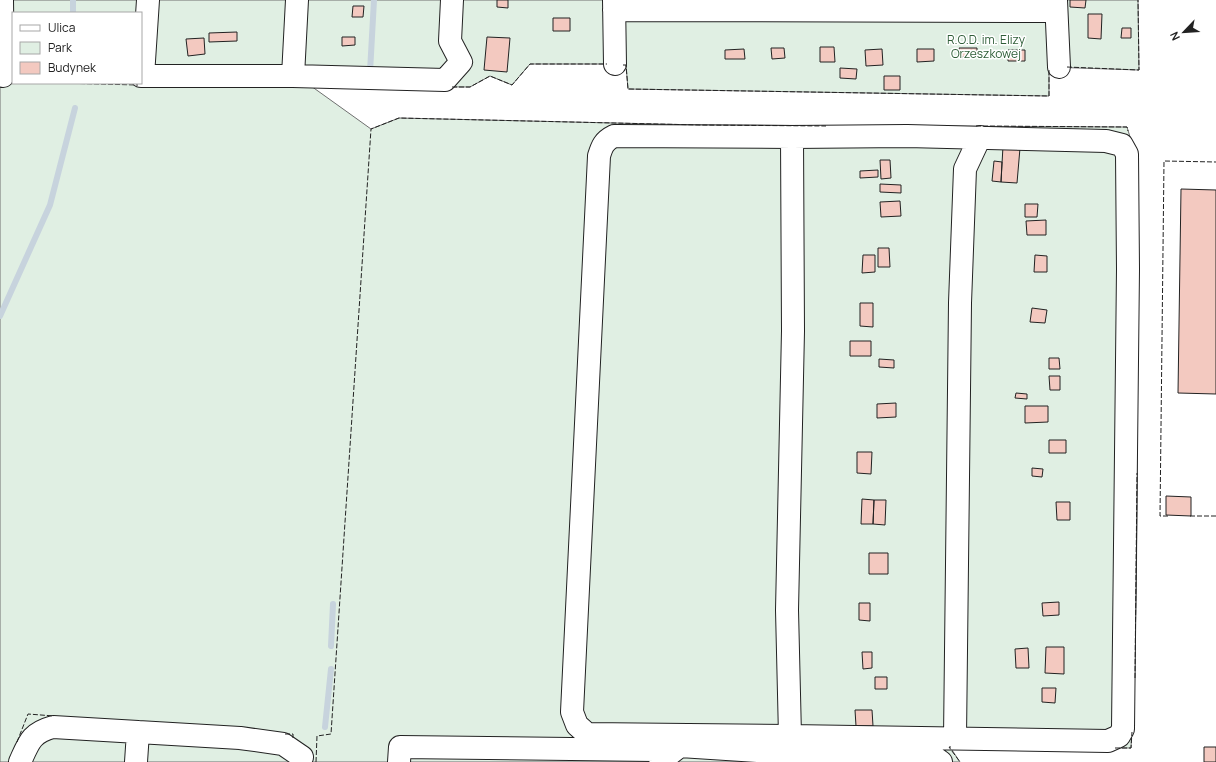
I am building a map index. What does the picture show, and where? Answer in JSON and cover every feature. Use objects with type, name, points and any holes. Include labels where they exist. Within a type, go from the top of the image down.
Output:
[{"type":"lane","points":[[2,0],[5,76]]},
{"type":"lane","points":[[148,0],[142,76],[293,76],[445,80],[461,62],[450,41],[452,0]]},
{"type":"lane","points":[[293,76],[297,0]]},
{"type":"lane","points":[[615,64],[614,5],[1056,6],[1059,67]]},
{"type":"lane","points":[[614,136],[792,137],[980,137],[1126,142],[1128,195],[1123,729],[1119,736],[1108,741],[587,734],[577,725],[572,712],[599,156],[603,144],[606,139],[614,136]]},
{"type":"lane","points":[[790,736],[787,610],[793,331],[792,137]]},
{"type":"lane","points":[[955,738],[960,303],[965,169],[980,137]]},
{"type":"lane","points":[[20,762],[28,744],[39,731],[53,727],[240,738],[283,744],[302,757]]},
{"type":"lane","points":[[136,762],[138,732]]},
{"type":"lane","points":[[399,762],[400,747],[541,755],[655,750],[662,761],[680,746],[819,758],[921,754],[934,757],[941,762]]},
{"type":"green space","name":"R.O.D. im. Elizy Orzeszkowej","points":[[0,0],[1138,0],[1139,70],[1049,67],[1049,96],[628,89],[626,65],[615,64],[530,64],[512,85],[490,76],[470,87],[311,86],[371,129],[399,118],[700,125],[1127,127],[1134,150],[1137,374],[1136,599],[1131,748],[950,747],[960,762],[0,762]]},
{"type":"building","points":[[497,0],[508,0],[508,8],[497,7]]},
{"type":"building","points":[[1070,0],[1086,0],[1085,8],[1070,7]]},
{"type":"building","points":[[353,6],[364,6],[363,17],[352,17]]},
{"type":"building","points":[[1088,14],[1102,14],[1101,39],[1088,38]]},
{"type":"building","points":[[553,18],[570,18],[570,31],[553,31]]},
{"type":"building","points":[[1122,28],[1131,28],[1131,38],[1121,38]]},
{"type":"building","points":[[237,32],[237,41],[209,42],[209,33]]},
{"type":"building","points":[[342,37],[355,37],[355,45],[342,46]]},
{"type":"building","points":[[487,37],[510,38],[507,72],[484,70]]},
{"type":"building","points":[[204,38],[205,54],[188,56],[186,39]]},
{"type":"building","points":[[820,47],[834,47],[835,62],[820,62]]},
{"type":"building","points":[[771,48],[784,48],[785,58],[772,59]]},
{"type":"building","points":[[959,48],[977,48],[977,57],[959,57]]},
{"type":"building","points":[[744,49],[745,59],[725,59],[725,50]]},
{"type":"building","points":[[882,49],[883,65],[866,66],[865,50]]},
{"type":"building","points":[[917,49],[934,49],[934,61],[917,62]]},
{"type":"building","points":[[1008,50],[1025,50],[1025,61],[1008,61]]},
{"type":"building","points":[[840,68],[857,69],[856,79],[840,78]]},
{"type":"building","points":[[884,76],[900,76],[900,90],[884,90]]},
{"type":"building","points":[[1003,146],[1020,148],[1017,183],[1001,182]]},
{"type":"building","points":[[880,160],[890,160],[891,178],[881,179]]},
{"type":"building","points":[[994,161],[1002,162],[1001,182],[992,181]]},
{"type":"building","points":[[878,170],[878,177],[860,178],[860,171]]},
{"type":"building","points":[[880,184],[901,185],[901,193],[880,192]]},
{"type":"building","points":[[1181,189],[1216,190],[1216,394],[1178,393]]},
{"type":"building","points":[[900,201],[901,216],[881,217],[880,202]]},
{"type":"building","points":[[1025,204],[1038,204],[1037,217],[1025,217]]},
{"type":"building","points":[[1046,220],[1046,235],[1027,235],[1026,221]]},
{"type":"building","points":[[878,248],[889,248],[890,267],[878,267]]},
{"type":"building","points":[[863,255],[875,255],[875,272],[862,273]]},
{"type":"building","points":[[1035,255],[1047,256],[1047,272],[1034,272]]},
{"type":"building","points":[[860,303],[873,303],[873,327],[860,326]]},
{"type":"building","points":[[1032,308],[1047,310],[1045,323],[1030,322]]},
{"type":"building","points":[[850,341],[871,341],[871,356],[850,356]]},
{"type":"building","points":[[1049,358],[1059,358],[1060,369],[1049,369]]},
{"type":"building","points":[[879,359],[894,360],[894,368],[879,367]]},
{"type":"building","points":[[1049,376],[1060,376],[1060,390],[1050,390]]},
{"type":"building","points":[[1016,393],[1027,394],[1027,399],[1015,398]]},
{"type":"building","points":[[896,403],[896,417],[877,418],[877,404]]},
{"type":"building","points":[[1025,406],[1048,406],[1048,422],[1025,423]]},
{"type":"building","points":[[1049,440],[1066,440],[1066,453],[1049,453]]},
{"type":"building","points":[[857,452],[872,452],[871,474],[857,473]]},
{"type":"building","points":[[1032,468],[1043,469],[1042,477],[1032,476]]},
{"type":"building","points":[[1166,496],[1191,497],[1191,516],[1166,515]]},
{"type":"building","points":[[862,499],[874,500],[873,524],[861,524]]},
{"type":"building","points":[[874,500],[886,500],[885,525],[873,524]]},
{"type":"building","points":[[1056,502],[1070,502],[1070,520],[1057,520]]},
{"type":"building","points":[[869,553],[888,553],[888,574],[869,574]]},
{"type":"building","points":[[1059,602],[1059,615],[1043,616],[1042,603]]},
{"type":"building","points":[[859,603],[870,603],[870,621],[859,620]]},
{"type":"building","points":[[1046,647],[1064,647],[1064,674],[1045,673]]},
{"type":"building","points":[[1028,648],[1029,668],[1016,668],[1015,649]]},
{"type":"building","points":[[862,652],[872,652],[872,668],[863,669]]},
{"type":"building","points":[[875,677],[887,677],[887,689],[875,689]]},
{"type":"building","points":[[1042,688],[1056,688],[1055,703],[1042,702]]},
{"type":"building","points":[[855,710],[872,710],[873,726],[856,726]]},
{"type":"building","points":[[1204,747],[1216,747],[1216,762],[1204,762]]},
{"type":"waterway","points":[[73,0],[73,12]]},
{"type":"waterway","points":[[370,72],[374,0]]},
{"type":"waterway","points":[[0,316],[50,205],[75,108]]},
{"type":"waterway","points":[[331,646],[333,604]]},
{"type":"waterway","points":[[325,727],[331,669]]},
{"type":"fence","points":[[1067,67],[1139,70],[1138,0]]},
{"type":"fence","points":[[452,87],[470,87],[490,76],[512,85],[530,64],[607,64]]},
{"type":"fence","points":[[623,65],[626,65],[628,89],[1049,96],[1049,69]]},
{"type":"fence","points":[[98,84],[138,85]]},
{"type":"fence","points":[[316,762],[317,736],[331,734],[371,129],[399,118],[700,125],[826,126]]},
{"type":"fence","points":[[976,126],[1127,127],[1128,131]]},
{"type":"fence","points":[[1168,516],[1160,516],[1164,161],[1216,162]]},
{"type":"fence","points":[[1135,678],[1137,473]]},
{"type":"fence","points":[[1190,516],[1216,516]]},
{"type":"fence","points":[[17,742],[28,714],[54,716]]},
{"type":"fence","points":[[1115,748],[1131,748],[1132,732]]},
{"type":"fence","points":[[285,734],[293,734],[293,740]]},
{"type":"fence","points":[[951,747],[949,747],[960,762]]}]
